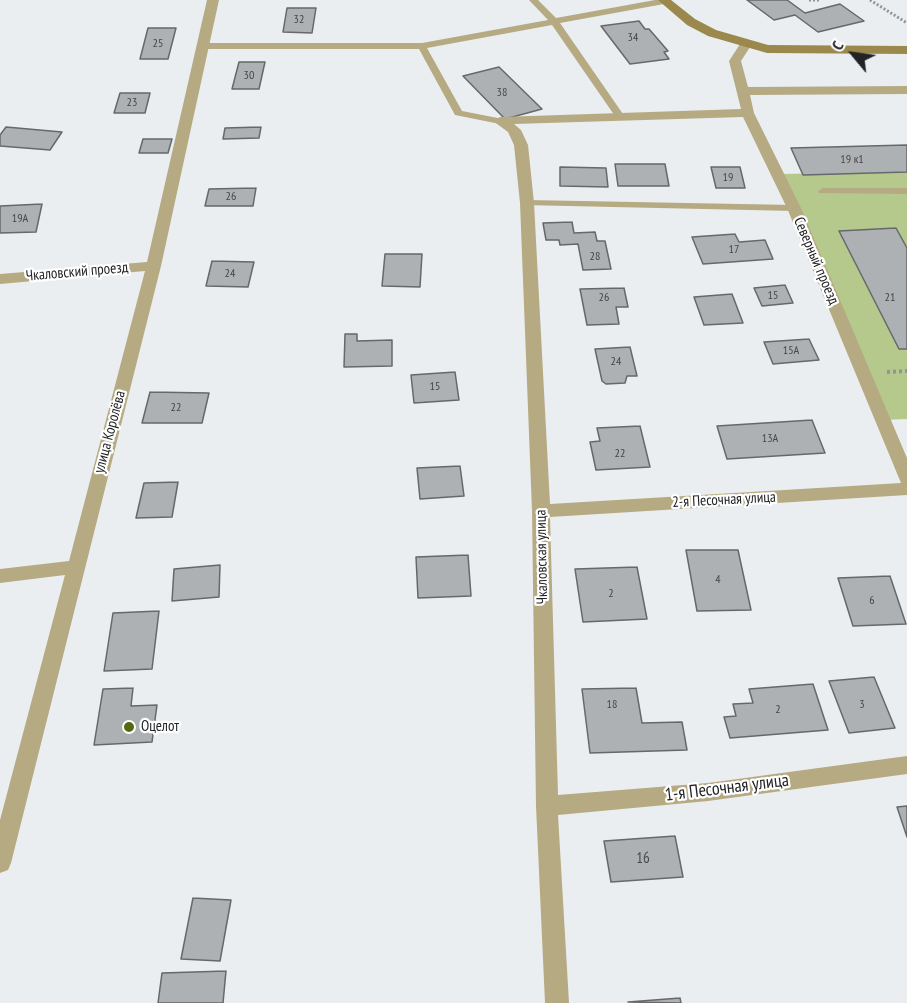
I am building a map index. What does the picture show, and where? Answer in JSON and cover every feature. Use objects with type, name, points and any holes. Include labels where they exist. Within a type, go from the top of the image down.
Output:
[{"type":"main road","points":[[664,0],[692,22],[746,44],[789,50],[907,51]]},
{"type":"street","name":"улица Королёва","points":[[0,863],[74,567],[154,266],[213,0]]},
{"type":"street","name":"Северный проезд","points":[[746,44],[735,61],[748,113],[794,208],[907,479]]},
{"type":"street","points":[[742,91],[907,90]]},
{"type":"street","points":[[500,121],[748,113]]},
{"type":"street","name":"Чкаловская улица","points":[[500,121],[514,130],[521,145],[527,203],[541,511],[547,806],[557,1003]]},
{"type":"street","name":"Чкаловский проезд","points":[[0,279],[154,266]]},
{"type":"street","name":"2-я Песочная улица","points":[[541,511],[907,489]]},
{"type":"street","points":[[0,576],[74,567]]},
{"type":"street","name":"1-я Песочная улица","points":[[547,806],[708,792],[907,765]]},
{"type":"lane","points":[[533,0],[553,20],[620,117]]},
{"type":"lane","points":[[203,46],[422,46],[664,0]]},
{"type":"lane","points":[[422,46],[458,113],[500,121]]},
{"type":"lane","points":[[823,190],[907,191]]},
{"type":"lane","points":[[527,203],[794,208]]},
{"type":"path","points":[[809,0],[812,2],[820,0]]},
{"type":"path","points":[[870,0],[907,23]]},
{"type":"green space","points":[[907,172],[907,248],[895,228],[840,231],[907,349],[907,419],[883,420],[776,174]]},
{"type":"building","points":[[747,0],[787,0],[805,13],[840,4],[864,21],[818,32],[795,15],[774,20]]},
{"type":"building","points":[[287,8],[316,8],[312,33],[283,32]]},
{"type":"building","points":[[639,21],[668,51],[664,52],[669,59],[630,64],[601,26]]},
{"type":"building","points":[[148,28],[176,28],[168,59],[140,59]]},
{"type":"building","points":[[239,62],[265,62],[259,89],[232,89]]},
{"type":"building","points":[[499,67],[542,109],[505,119],[463,76]]},
{"type":"building","points":[[120,93],[150,93],[145,113],[114,113]]},
{"type":"building","points":[[6,127],[62,132],[50,150],[0,146],[0,135]]},
{"type":"building","points":[[261,127],[259,138],[223,139],[225,128]]},
{"type":"building","points":[[143,139],[172,139],[168,153],[139,153]]},
{"type":"building","points":[[907,145],[907,172],[803,175],[791,148]]},
{"type":"building","points":[[615,164],[665,164],[669,186],[618,186]]},
{"type":"building","points":[[560,167],[606,168],[608,187],[560,186]]},
{"type":"building","points":[[711,167],[740,167],[745,188],[716,188]]},
{"type":"building","points":[[256,188],[253,206],[205,206],[209,189]]},
{"type":"building","points":[[42,204],[36,232],[0,233],[0,206]]},
{"type":"building","points":[[572,222],[574,233],[595,232],[597,241],[605,241],[611,269],[583,270],[578,244],[560,245],[559,240],[546,240],[543,223]]},
{"type":"building","points":[[896,228],[907,248],[907,349],[899,349],[839,231]]},
{"type":"building","points":[[735,234],[739,242],[765,240],[773,259],[703,264],[692,237]]},
{"type":"building","points":[[385,254],[422,254],[420,287],[382,286]]},
{"type":"building","points":[[212,261],[254,262],[248,287],[206,286]]},
{"type":"building","points":[[785,285],[793,303],[762,306],[754,288]]},
{"type":"building","points":[[624,288],[628,307],[616,307],[619,324],[587,325],[580,289]]},
{"type":"building","points":[[732,294],[743,323],[704,325],[694,297]]},
{"type":"building","points":[[345,334],[357,334],[357,341],[392,340],[392,366],[344,367]]},
{"type":"building","points":[[809,339],[819,360],[773,364],[764,342]]},
{"type":"building","points":[[630,347],[637,376],[627,376],[625,383],[606,384],[602,381],[595,349]]},
{"type":"building","points":[[455,372],[459,400],[414,403],[411,375]]},
{"type":"building","points":[[150,392],[209,393],[202,423],[142,423]]},
{"type":"building","points":[[812,420],[825,453],[727,459],[717,426]]},
{"type":"building","points":[[640,426],[650,467],[596,470],[590,442],[600,441],[597,428]]},
{"type":"building","points":[[460,466],[464,496],[420,499],[417,468]]},
{"type":"building","points":[[178,482],[172,517],[136,518],[144,483]]},
{"type":"building","points":[[686,550],[738,550],[751,610],[697,611]]},
{"type":"building","points":[[468,555],[471,596],[418,598],[416,557]]},
{"type":"building","points":[[220,565],[219,597],[172,601],[174,569]]},
{"type":"building","points":[[637,567],[647,619],[583,622],[575,569]]},
{"type":"building","points":[[890,576],[906,624],[853,626],[838,578]]},
{"type":"building","points":[[159,611],[152,669],[104,671],[113,613]]},
{"type":"building","points":[[874,677],[895,728],[849,733],[829,681]]},
{"type":"building","points":[[813,684],[828,730],[730,738],[724,717],[736,716],[733,704],[753,703],[749,689]]},
{"type":"building","points":[[133,688],[131,706],[157,705],[152,742],[94,745],[103,689]]},
{"type":"building","points":[[636,688],[642,723],[682,722],[687,750],[590,753],[582,689]]},
{"type":"building","points":[[907,806],[907,837],[897,807]]},
{"type":"building","points":[[675,836],[683,877],[611,882],[604,841]]},
{"type":"building","points":[[193,898],[231,900],[220,961],[181,959]]},
{"type":"building","points":[[226,971],[223,1003],[158,1003],[162,973]]},
{"type":"building","points":[[680,998],[681,1003],[628,1002]]},
{"type":"place","name":"Оцелот","points":[[129,727]]}]
